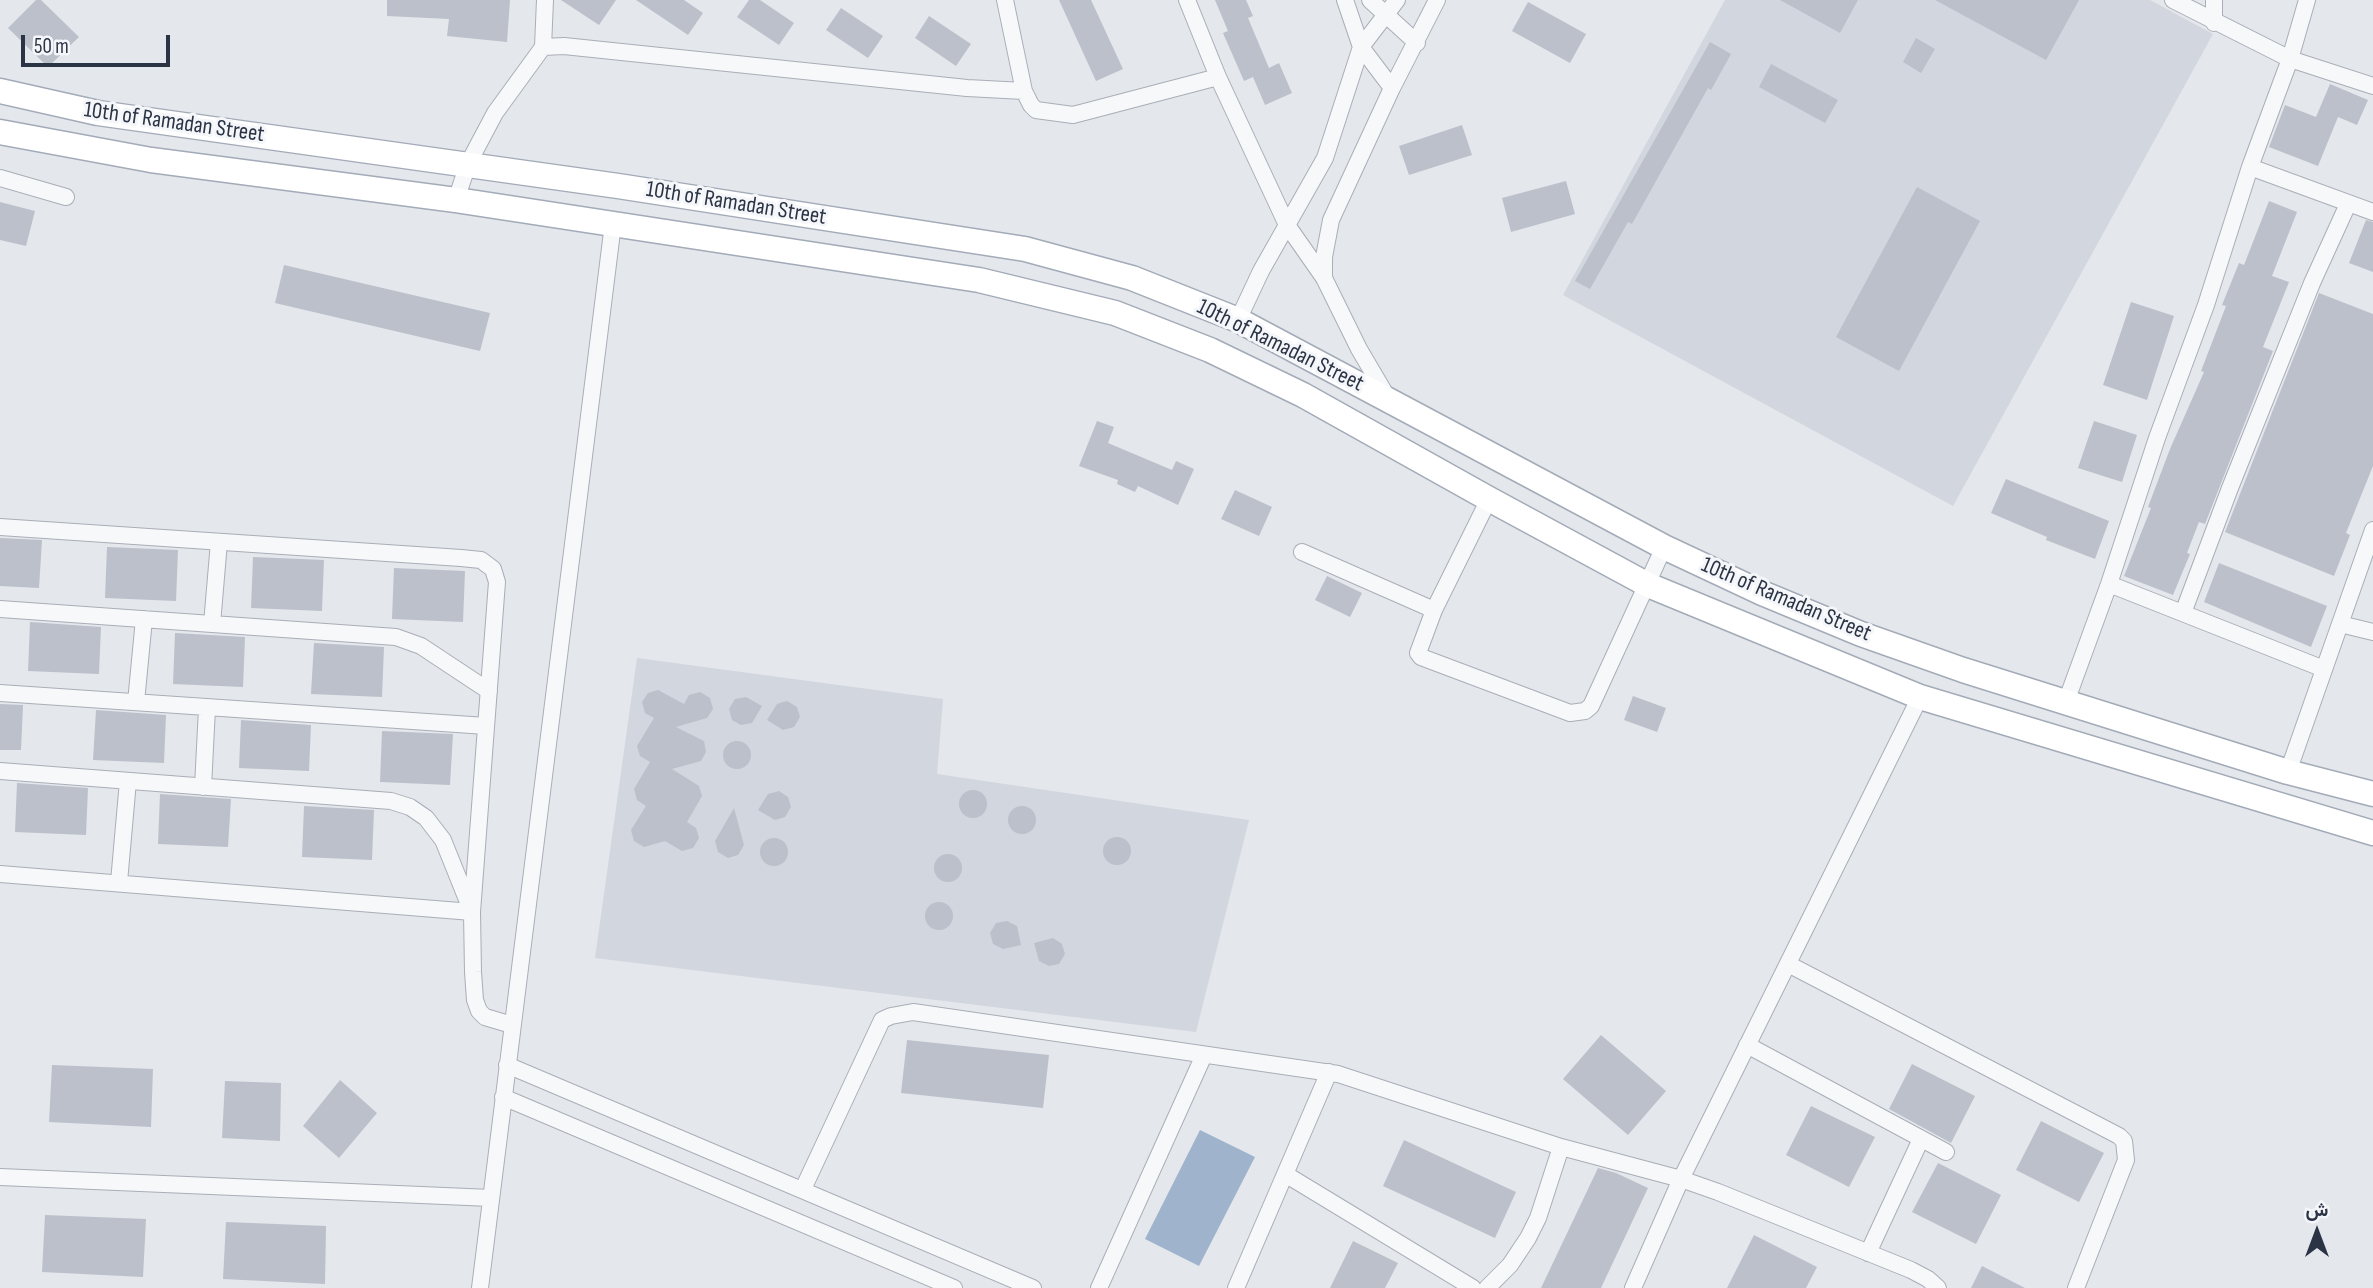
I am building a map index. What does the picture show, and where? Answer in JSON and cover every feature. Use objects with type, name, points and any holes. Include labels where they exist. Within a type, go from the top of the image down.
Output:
[{"type":"main road","name":"10th of Ramadan Street","points":[[0,91],[98,113],[468,164],[1025,249],[1132,278],[1238,320],[1664,547],[1762,593],[1861,634],[1963,670],[2288,772],[2373,794]]},
{"type":"main road","name":"10th of Ramadan Street","points":[[0,132],[151,160],[456,200],[979,280],[1115,313],[1210,350],[1303,395],[1648,585],[1920,697],[2373,833]]},
{"type":"street","points":[[456,200],[468,164],[495,113],[542,47],[545,0]]},
{"type":"street","points":[[1005,0],[1024,91],[1031,105],[1037,110],[1073,115],[1218,77]]},
{"type":"street","points":[[1187,0],[1218,77],[1287,225],[1324,278],[1359,349],[1390,401]]},
{"type":"street","points":[[1345,0],[1361,47],[1392,88]]},
{"type":"street","points":[[1370,0],[1417,43]]},
{"type":"street","points":[[1238,320],[1261,271],[1325,158],[1361,47],[1397,0]]},
{"type":"street","points":[[1324,278],[1324,257],[1331,220],[1392,88],[1437,0]]},
{"type":"street","points":[[2173,0],[2290,60],[2373,86]]},
{"type":"street","points":[[2214,0],[2214,23]]},
{"type":"street","points":[[2066,702],[2206,305],[2250,167],[2290,60],[2307,0]]},
{"type":"street","points":[[542,47],[564,46],[967,88],[1024,91]]},
{"type":"street","points":[[2250,167],[2373,212]]},
{"type":"street","points":[[0,178],[66,197]]},
{"type":"street","points":[[2183,613],[2312,283],[2348,204]]},
{"type":"street","points":[[480,1288],[613,224]]},
{"type":"street","points":[[1489,499],[1434,610],[1418,653],[1421,657],[1570,713],[1577,714],[1591,706],[1664,547]]},
{"type":"street","points":[[0,527],[481,560],[493,569],[497,582],[472,912],[475,1000],[479,1011],[485,1017],[512,1025]]},
{"type":"street","points":[[2288,772],[2373,530]]},
{"type":"street","points":[[212,624],[219,542]]},
{"type":"street","points":[[1302,552],[1434,610]]},
{"type":"street","points":[[2109,584],[2324,669]]},
{"type":"street","points":[[0,609],[396,636],[421,646],[489,691]]},
{"type":"street","points":[[136,702],[144,619]]},
{"type":"street","points":[[2340,624],[2373,632]]},
{"type":"street","points":[[0,693],[486,726]]},
{"type":"street","points":[[1633,1288],[1681,1179],[1920,697]]},
{"type":"street","points":[[203,787],[207,708]]},
{"type":"street","points":[[0,771],[391,801],[411,807],[426,818],[443,840],[472,912]]},
{"type":"street","points":[[119,882],[128,781]]},
{"type":"street","points":[[0,874],[472,912]]},
{"type":"street","points":[[1788,964],[2124,1141],[2126,1160],[2076,1288]]},
{"type":"street","points":[[803,1189],[882,1020],[913,1012],[1329,1072],[1357,1079],[1560,1147],[1681,1179],[1868,1253],[1928,1279],[1938,1288]]},
{"type":"street","points":[[1747,1045],[1946,1152]]},
{"type":"street","points":[[1099,1288],[1204,1055]]},
{"type":"street","points":[[507,1065],[1033,1288]]},
{"type":"street","points":[[1236,1288],[1329,1072]]},
{"type":"street","points":[[503,1097],[954,1288]]},
{"type":"street","points":[[1868,1253],[1921,1139]]},
{"type":"street","points":[[1487,1288],[1510,1265],[1528,1238],[1538,1218],[1560,1147]]},
{"type":"street","points":[[1285,1174],[1473,1288]]},
{"type":"street","points":[[0,1177],[491,1198]]},
{"type":"shaded area","points":[[1725,0],[2150,0],[2213,34],[1953,506],[1563,295]]},
{"type":"shaded area","points":[[637,658],[943,699],[937,774],[1249,820],[1196,1032],[595,958]]},
{"type":"water","points":[[1200,1130],[1255,1157],[1199,1266],[1145,1239]]},
{"type":"building","points":[[36,0],[41,0],[79,37],[48,67],[8,28]]},
{"type":"building","points":[[387,0],[510,0],[507,42],[447,36],[449,19],[387,16]]},
{"type":"building","points":[[561,0],[616,0],[599,25]]},
{"type":"building","points":[[636,0],[684,0],[703,13],[688,35]]},
{"type":"building","points":[[749,0],[760,0],[794,23],[779,45],[737,17]]},
{"type":"building","points":[[1059,0],[1091,0],[1123,69],[1096,81]]},
{"type":"building","points":[[1215,0],[1246,0],[1253,16],[1248,18],[1269,68],[1279,63],[1292,93],[1265,105],[1253,77],[1244,81],[1223,33],[1228,31]]},
{"type":"building","points":[[1780,0],[1858,0],[1840,33]]},
{"type":"building","points":[[1935,0],[2079,0],[2046,60]]},
{"type":"building","points":[[1528,2],[1586,34],[1570,63],[1512,31]]},
{"type":"building","points":[[841,8],[883,36],[868,58],[826,30]]},
{"type":"building","points":[[929,16],[971,44],[956,66],[915,38]]},
{"type":"building","points":[[1916,38],[1935,49],[1921,73],[1903,62]]},
{"type":"building","points":[[1710,42],[1731,54],[1711,90],[1708,88],[1632,224],[1628,222],[1590,289],[1575,281]]},
{"type":"building","points":[[1771,64],[1838,100],[1825,123],[1759,87]]},
{"type":"building","points":[[2330,84],[2368,100],[2357,125],[2338,117],[2318,166],[2269,147],[2285,105],[2316,117]]},
{"type":"building","points":[[1462,125],[1472,155],[1409,175],[1399,146]]},
{"type":"building","points":[[1566,181],[1575,214],[1511,232],[1502,198]]},
{"type":"building","points":[[1917,187],[1980,221],[1899,371],[1836,337]]},
{"type":"building","points":[[2269,201],[2297,212],[2272,276],[2289,282],[2263,347],[2273,351],[2205,524],[2199,522],[2187,553],[2190,554],[2173,595],[2124,576],[2151,508],[2148,507],[2170,449],[2204,372],[2201,371],[2226,306],[2222,305],[2239,263],[2244,265]]},
{"type":"building","points":[[0,202],[35,211],[26,246],[0,240]]},
{"type":"building","points":[[2366,220],[2373,222],[2373,272],[2349,263]]},
{"type":"building","points":[[284,265],[490,313],[480,351],[275,303]]},
{"type":"building","points":[[2319,293],[2373,314],[2373,466],[2346,533],[2350,535],[2334,576],[2225,532]]},
{"type":"building","points":[[2131,302],[2174,316],[2147,400],[2103,385]]},
{"type":"building","points":[[1097,421],[1114,427],[1108,443],[1172,470],[1176,461],[1194,469],[1178,505],[1138,486],[1135,492],[1117,484],[1118,480],[1079,466]]},
{"type":"building","points":[[2094,421],[2137,435],[2122,482],[2078,468]]},
{"type":"building","points":[[2006,479],[2109,521],[2095,559],[2046,540],[2047,537],[1991,513]]},
{"type":"building","points":[[1235,490],[1272,507],[1259,536],[1221,519]]},
{"type":"building","points":[[0,538],[42,540],[39,588],[0,586]]},
{"type":"building","points":[[107,547],[178,550],[176,601],[105,598]]},
{"type":"building","points":[[253,557],[324,560],[322,611],[251,608]]},
{"type":"building","points":[[2219,563],[2327,606],[2311,647],[2204,602]]},
{"type":"building","points":[[394,568],[465,571],[463,622],[392,619]]},
{"type":"building","points":[[1327,576],[1362,593],[1350,617],[1315,600]]},
{"type":"building","points":[[30,622],[101,627],[99,674],[28,671]]},
{"type":"building","points":[[175,633],[245,637],[243,687],[173,684]]},
{"type":"building","points":[[314,643],[384,647],[382,697],[311,694]]},
{"type":"building","points":[[658,690],[684,704],[689,695],[700,692],[710,698],[713,709],[707,718],[676,727],[704,741],[706,752],[701,761],[672,769],[699,786],[702,796],[687,822],[696,828],[699,838],[693,848],[682,851],[665,841],[644,847],[634,841],[631,830],[646,806],[637,800],[634,789],[650,762],[640,756],[637,746],[654,718],[645,713],[642,702],[648,693]]},
{"type":"building","points":[[1633,696],[1666,708],[1657,732],[1624,720]]},
{"type":"building","points":[[746,697],[762,706],[752,723],[741,725],[732,720],[729,709],[735,699]]},
{"type":"building","points":[[787,701],[797,707],[800,717],[794,727],[783,730],[767,720],[777,704]]},
{"type":"building","points":[[0,704],[23,705],[21,750],[0,750]]},
{"type":"building","points":[[96,710],[166,715],[164,763],[93,760]]},
{"type":"building","points":[[241,720],[311,725],[309,771],[239,768]]},
{"type":"building","points":[[382,731],[453,734],[450,785],[380,782]]},
{"type":"building","points":[[737,741],[747,745],[751,755],[747,765],[737,769],[727,765],[723,755],[727,745]]},
{"type":"building","points":[[17,783],[88,788],[86,835],[15,832]]},
{"type":"building","points":[[973,790],[983,794],[987,804],[983,814],[973,818],[963,814],[959,804],[963,794]]},
{"type":"building","points":[[779,791],[788,797],[791,807],[785,817],[775,820],[758,810],[768,794]]},
{"type":"building","points":[[160,794],[231,799],[228,847],[158,844]]},
{"type":"building","points":[[304,806],[374,810],[372,860],[302,857]]},
{"type":"building","points":[[1022,806],[1032,810],[1036,820],[1032,830],[1022,834],[1012,830],[1008,820],[1012,810]]},
{"type":"building","points":[[734,808],[744,845],[738,855],[728,858],[718,852],[715,841]]},
{"type":"building","points":[[1117,837],[1127,841],[1131,851],[1127,861],[1117,865],[1107,861],[1103,851],[1107,841]]},
{"type":"building","points":[[774,838],[784,842],[788,852],[784,862],[774,866],[764,862],[760,852],[764,842]]},
{"type":"building","points":[[948,854],[958,858],[962,868],[958,878],[948,882],[938,878],[934,868],[938,858]]},
{"type":"building","points":[[939,902],[949,906],[953,916],[949,926],[939,930],[929,926],[925,916],[929,906]]},
{"type":"building","points":[[1007,921],[1017,926],[1021,945],[1003,949],[993,944],[990,933],[996,923]]},
{"type":"building","points":[[1053,938],[1062,944],[1065,954],[1059,964],[1049,966],[1039,961],[1034,943]]},
{"type":"building","points":[[1601,1035],[1666,1091],[1628,1135],[1563,1079]]},
{"type":"building","points":[[907,1040],[1049,1055],[1043,1108],[901,1093]]},
{"type":"building","points":[[1912,1064],[1975,1096],[1951,1143],[1889,1109]]},
{"type":"building","points":[[52,1065],[153,1069],[151,1127],[49,1122]]},
{"type":"building","points":[[340,1080],[377,1113],[339,1158],[303,1126]]},
{"type":"building","points":[[225,1081],[281,1083],[280,1141],[222,1138]]},
{"type":"building","points":[[1811,1106],[1875,1137],[1849,1187],[1786,1155]]},
{"type":"building","points":[[2041,1121],[2104,1153],[2079,1202],[2016,1170]]},
{"type":"building","points":[[1404,1140],[1516,1192],[1495,1238],[1383,1186]]},
{"type":"building","points":[[1938,1163],[2001,1195],[1976,1244],[1912,1212]]},
{"type":"building","points":[[1598,1168],[1648,1188],[1601,1288],[1541,1288]]},
{"type":"building","points":[[45,1215],[146,1219],[143,1277],[42,1272]]},
{"type":"building","points":[[226,1222],[326,1226],[325,1284],[223,1279]]},
{"type":"building","points":[[1754,1235],[1817,1267],[1806,1288],[1727,1288]]},
{"type":"building","points":[[1353,1241],[1398,1263],[1385,1288],[1330,1288]]},
{"type":"building","points":[[1982,1266],[2025,1288],[1971,1288]]}]
